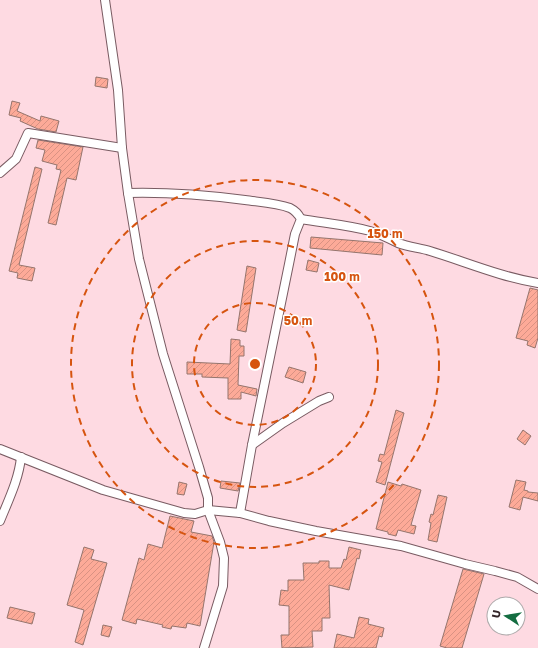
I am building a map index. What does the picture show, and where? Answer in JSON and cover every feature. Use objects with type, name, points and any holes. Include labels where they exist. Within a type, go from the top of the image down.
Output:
[{"type":"street","points":[[105,0],[118,90],[122,148],[139,259],[163,354],[199,467],[208,498],[208,510],[224,558],[223,586],[204,648]]},
{"type":"street","points":[[0,173],[16,159],[28,133],[122,148]]},
{"type":"street","points":[[128,193],[175,193],[255,201],[290,208],[298,213],[301,219],[295,234],[240,513]]},
{"type":"street","points":[[301,219],[371,231],[388,237],[398,243],[428,250],[505,276],[538,283]]},
{"type":"street","points":[[252,446],[283,423],[319,401],[329,397]]},
{"type":"street","points":[[0,449],[121,496],[184,513],[195,514],[208,510],[240,513],[269,521],[401,546],[502,573],[538,587]]},
{"type":"street","points":[[0,521],[13,489],[21,457]]},
{"type":"building","points":[[96,77],[108,79],[107,88],[95,86]]},
{"type":"building","points":[[12,101],[20,103],[17,111],[40,121],[41,116],[59,121],[56,132],[38,129],[20,121],[21,118],[9,115]]},
{"type":"building","points":[[38,140],[83,147],[76,180],[67,178],[56,225],[48,223],[61,170],[56,169],[57,165],[42,161],[45,150],[36,148]]},
{"type":"building","points":[[35,167],[42,169],[19,265],[35,268],[32,281],[17,278],[18,273],[9,271]]},
{"type":"building","points":[[311,237],[383,243],[382,255],[310,248]]},
{"type":"building","points":[[308,260],[319,263],[317,272],[306,270]]},
{"type":"building","points":[[247,266],[256,268],[246,332],[237,330]]},
{"type":"building","points":[[530,288],[538,290],[538,338],[535,348],[527,345],[528,341],[516,338]]},
{"type":"building","points":[[231,339],[240,340],[240,346],[244,346],[244,356],[239,356],[238,385],[257,389],[256,396],[241,392],[241,399],[228,399],[228,378],[202,377],[202,374],[187,374],[187,362],[230,364]]},
{"type":"building","points":[[289,367],[306,372],[303,383],[285,377]]},
{"type":"building","points":[[396,410],[404,413],[385,485],[376,482],[382,462],[378,461],[380,454],[384,455]]},
{"type":"building","points":[[523,430],[531,436],[525,445],[517,439]]},
{"type":"building","points":[[516,480],[526,482],[524,490],[538,493],[538,501],[523,497],[520,510],[509,507]]},
{"type":"building","points":[[221,481],[240,483],[238,491],[220,488]]},
{"type":"building","points":[[179,482],[187,484],[184,495],[177,494]]},
{"type":"building","points":[[388,482],[401,486],[402,484],[421,490],[411,525],[416,526],[414,534],[398,530],[396,536],[376,529]]},
{"type":"building","points":[[438,495],[447,497],[437,542],[428,540],[431,523],[429,522],[431,514],[433,515]]},
{"type":"building","points":[[170,516],[194,521],[191,532],[212,536],[214,542],[200,626],[187,623],[186,628],[172,626],[171,629],[162,627],[163,625],[137,619],[136,624],[122,620],[139,558],[144,560],[148,544],[162,548]]},
{"type":"building","points":[[84,547],[94,550],[91,559],[107,563],[83,645],[75,642],[84,610],[67,605]]},
{"type":"building","points":[[349,547],[361,550],[359,559],[357,558],[349,590],[329,585],[330,618],[322,618],[322,631],[312,631],[313,647],[282,648],[281,635],[289,635],[289,606],[279,605],[281,590],[288,591],[288,580],[304,580],[303,563],[319,563],[319,561],[329,561],[329,568],[341,568],[344,559],[346,560]]},
{"type":"building","points":[[463,569],[484,574],[462,648],[447,648],[440,646]]},
{"type":"building","points":[[10,607],[35,613],[32,624],[7,618]]},
{"type":"building","points":[[359,617],[369,619],[368,624],[384,628],[382,637],[379,636],[376,648],[334,648],[337,634],[354,638]]},
{"type":"building","points":[[103,625],[112,627],[109,637],[101,635]]}]
